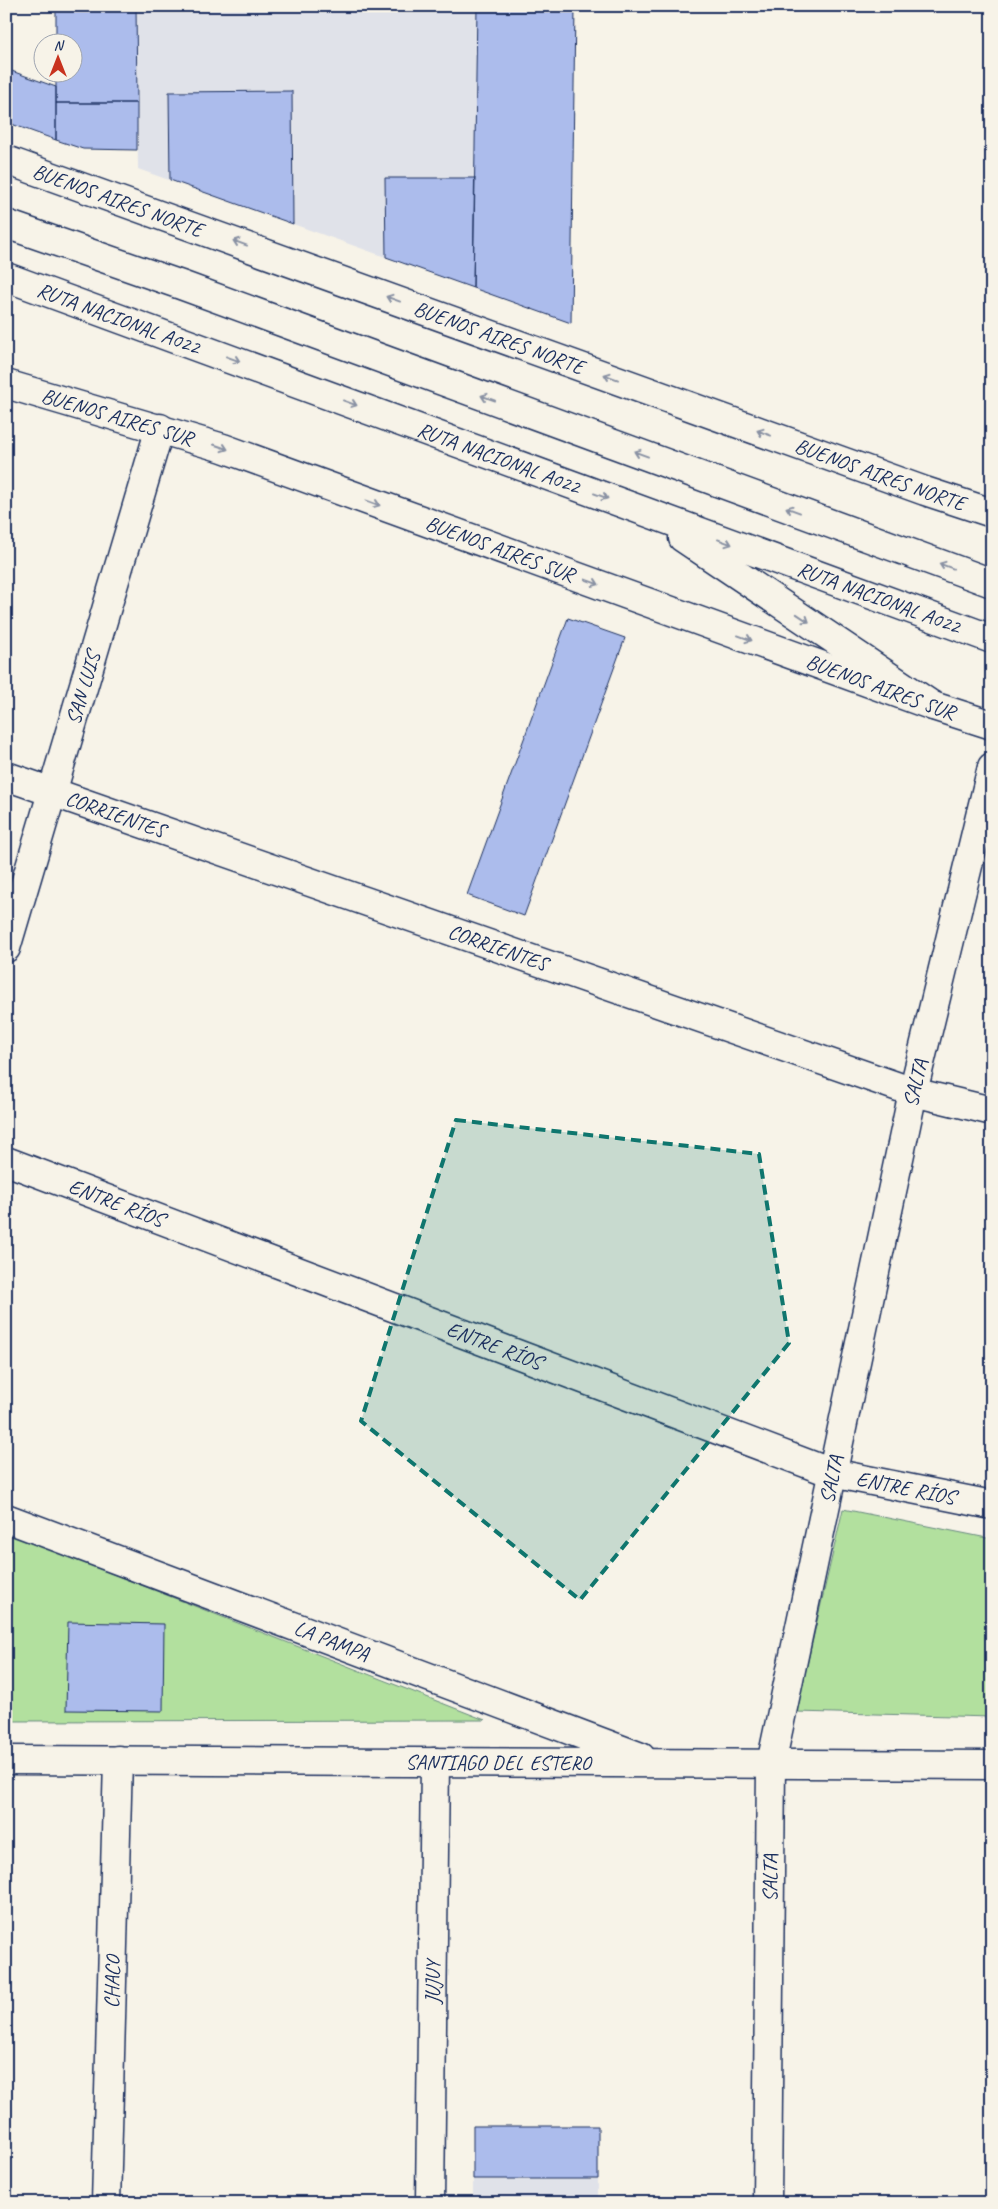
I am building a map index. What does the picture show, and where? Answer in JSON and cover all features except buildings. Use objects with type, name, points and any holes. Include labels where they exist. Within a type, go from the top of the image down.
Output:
[{"type":"main road","name":"BUENOS AIRES NORTE","points":[[6,160],[925,491],[992,513]]},
{"type":"main road","points":[[6,224],[190,289],[992,583]]},
{"type":"main road","name":"RUTA NACIONAL A022","points":[[6,277],[992,639]]},
{"type":"main road","name":"BUENOS AIRES SUR","points":[[6,384],[223,448],[933,706],[992,725]]},
{"type":"main road","name":"SAN LUIS","points":[[6,948],[160,428]]},
{"type":"main road","points":[[646,513],[933,706]]},
{"type":"main road","name":"SALTA","points":[[767,2203],[770,1764],[913,1092],[992,767]]},
{"type":"main road","name":"CORRIENTES","points":[[6,776],[913,1092],[992,1111]]},
{"type":"main road","name":"ENTRE RÍOS","points":[[6,1161],[832,1472],[992,1505]]},
{"type":"main road","name":"LA PAMPA","points":[[6,1518],[657,1763]]},
{"type":"main road","name":"SANTIAGO DEL ESTERO","points":[[6,1760],[992,1765]]},
{"type":"main road","name":"CHACO","points":[[106,2203],[118,1760]]},
{"type":"main road","name":"JUJUY","points":[[430,2203],[435,1762]]},
{"type":"highlighted area","points":[[456,1120],[759,1154],[789,1343],[580,1600],[361,1421]]},
{"type":"shaded area","points":[[136,6],[575,6],[571,323],[138,169]]},
{"type":"shaded area","points":[[473,2126],[598,2126],[598,2203],[473,2203]]},
{"type":"green space","points":[[843,1509],[992,1539],[992,1717],[796,1712]]},
{"type":"green space","points":[[6,1532],[485,1720],[6,1721]]}]
